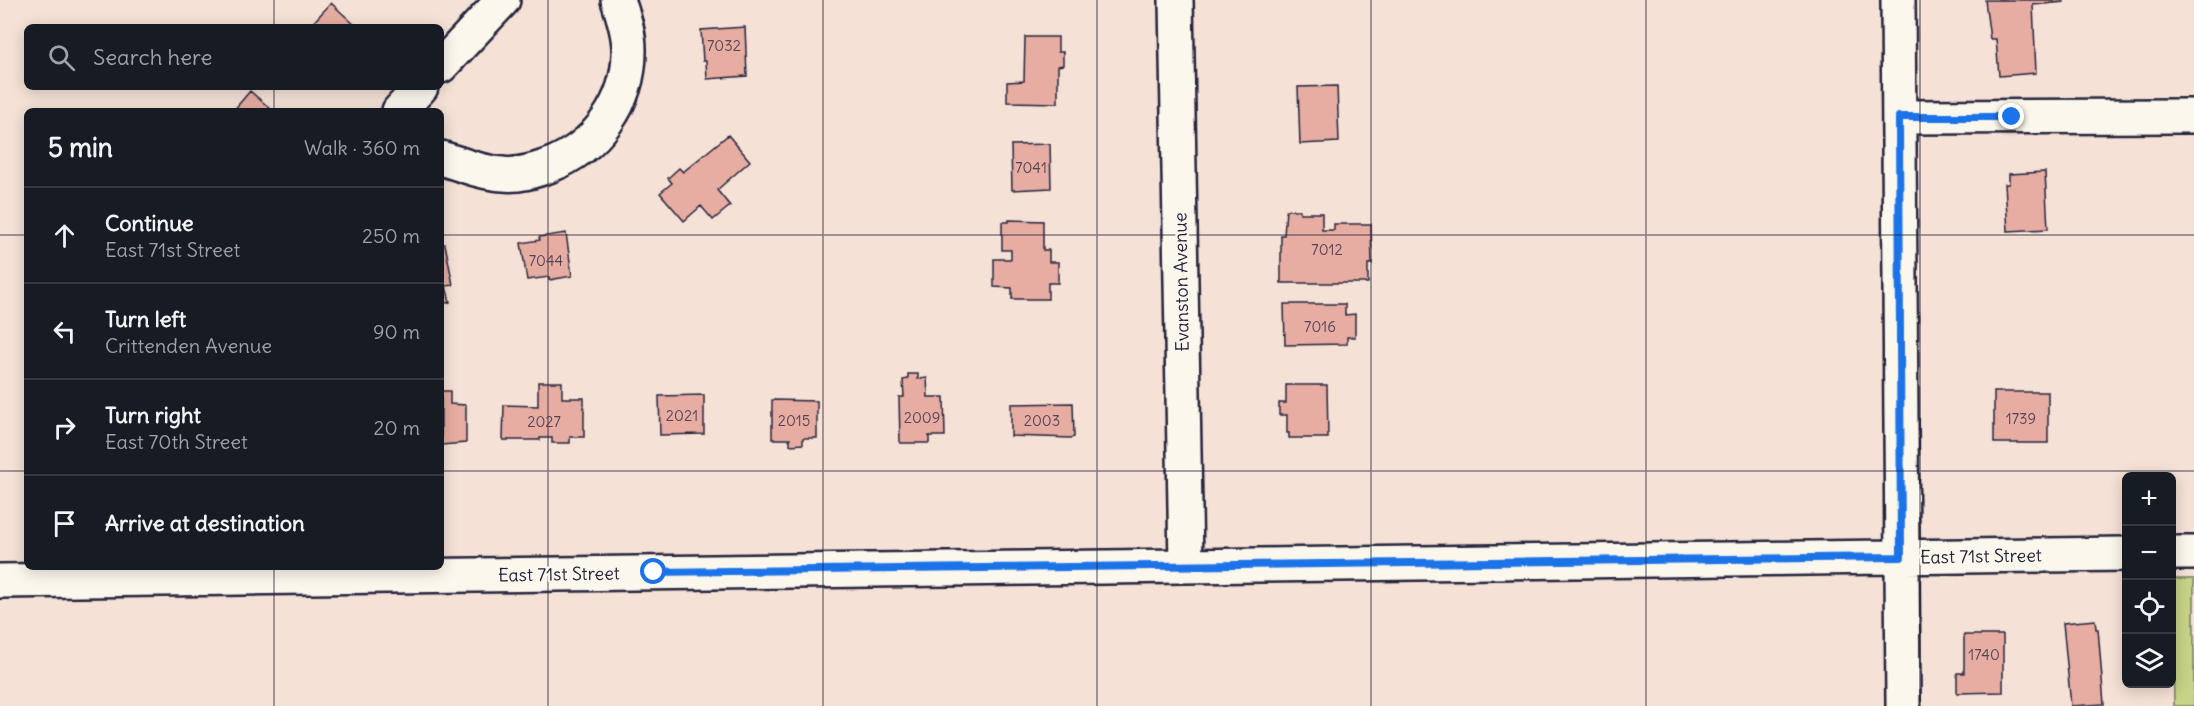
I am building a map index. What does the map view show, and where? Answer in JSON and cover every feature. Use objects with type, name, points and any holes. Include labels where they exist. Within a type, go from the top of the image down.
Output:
[{"type":"street","points":[[444,63],[503,0]]},
{"type":"street","points":[[444,159],[486,172],[516,174],[531,172],[566,159],[595,137],[613,112],[626,77],[629,48],[618,0]]},
{"type":"street","name":"Evanston Avenue","points":[[1176,0],[1186,564]]},
{"type":"street","points":[[1898,0],[1903,706]]},
{"type":"street","points":[[402,108],[419,90]]},
{"type":"street","points":[[1899,117],[2194,116]]},
{"type":"street","points":[[2176,553],[2194,553]]},
{"type":"street","name":"East 71st Street","points":[[0,581],[183,573],[2122,554]]},
{"type":"green space","points":[[2176,579],[2194,579],[2194,706],[2174,706]]},
{"type":"building","points":[[1985,0],[2063,0],[2064,2],[2033,5],[2036,73],[1999,76],[1996,39],[1990,39]]},
{"type":"building","points":[[331,3],[354,24],[312,24]]},
{"type":"building","points":[[745,27],[747,76],[707,79],[701,30]]},
{"type":"building","points":[[1025,37],[1058,37],[1058,52],[1063,52],[1063,65],[1058,66],[1058,103],[1007,102],[1007,82],[1024,81]]},
{"type":"building","points":[[1337,86],[1339,142],[1300,144],[1298,87]]},
{"type":"building","points":[[250,91],[270,108],[236,108]]},
{"type":"building","points":[[728,135],[750,161],[717,190],[730,206],[713,220],[701,206],[684,221],[660,193],[672,183],[668,178],[679,168],[683,172]]},
{"type":"building","points":[[1050,144],[1051,188],[1012,190],[1011,145]]},
{"type":"building","points":[[2045,172],[2048,229],[2008,231],[2005,184],[2009,184],[2009,174]]},
{"type":"building","points":[[1286,210],[1300,210],[1300,213],[1322,213],[1322,230],[1334,230],[1334,224],[1371,224],[1372,264],[1368,264],[1368,283],[1281,283],[1281,235],[1284,235]]},
{"type":"building","points":[[1009,220],[1043,221],[1043,250],[1049,250],[1049,262],[1058,262],[1058,283],[1048,283],[1048,299],[1012,299],[1012,288],[994,287],[994,259],[1011,259],[1011,250],[1002,250],[1002,222],[1009,222]]},
{"type":"building","points":[[566,233],[572,276],[549,280],[549,277],[527,280],[521,243],[540,240],[539,237]]},
{"type":"building","points":[[444,244],[453,285],[446,286],[450,302],[444,303]]},
{"type":"building","points":[[1284,304],[1345,304],[1345,315],[1355,314],[1355,337],[1347,337],[1347,344],[1285,345]]},
{"type":"building","points":[[908,374],[918,374],[918,379],[927,378],[928,397],[944,397],[945,436],[929,436],[929,443],[900,443],[899,397],[904,397],[903,380],[908,379]]},
{"type":"building","points":[[538,382],[562,382],[562,398],[584,398],[584,437],[570,437],[570,443],[552,443],[552,438],[503,440],[504,405],[538,406]]},
{"type":"building","points":[[1286,385],[1327,385],[1328,438],[1289,438],[1287,415],[1279,415],[1279,403],[1286,403]]},
{"type":"building","points":[[444,391],[450,391],[450,404],[466,405],[466,443],[444,445]]},
{"type":"building","points":[[1994,392],[2048,392],[2048,443],[1994,443]]},
{"type":"building","points":[[704,395],[704,434],[660,435],[659,396]]},
{"type":"building","points":[[772,400],[817,401],[817,438],[803,438],[803,444],[790,445],[790,439],[772,439]]},
{"type":"building","points":[[1073,403],[1074,437],[1011,436],[1011,404]]},
{"type":"building","points":[[2095,620],[2096,629],[2098,629],[2104,704],[2071,706],[2063,623]]},
{"type":"building","points":[[1964,635],[2003,635],[2003,692],[1957,693],[1957,673],[1964,673]]},
{"type":"route","points":[[654,572],[1901,557],[1899,117],[2012,117]]}]
